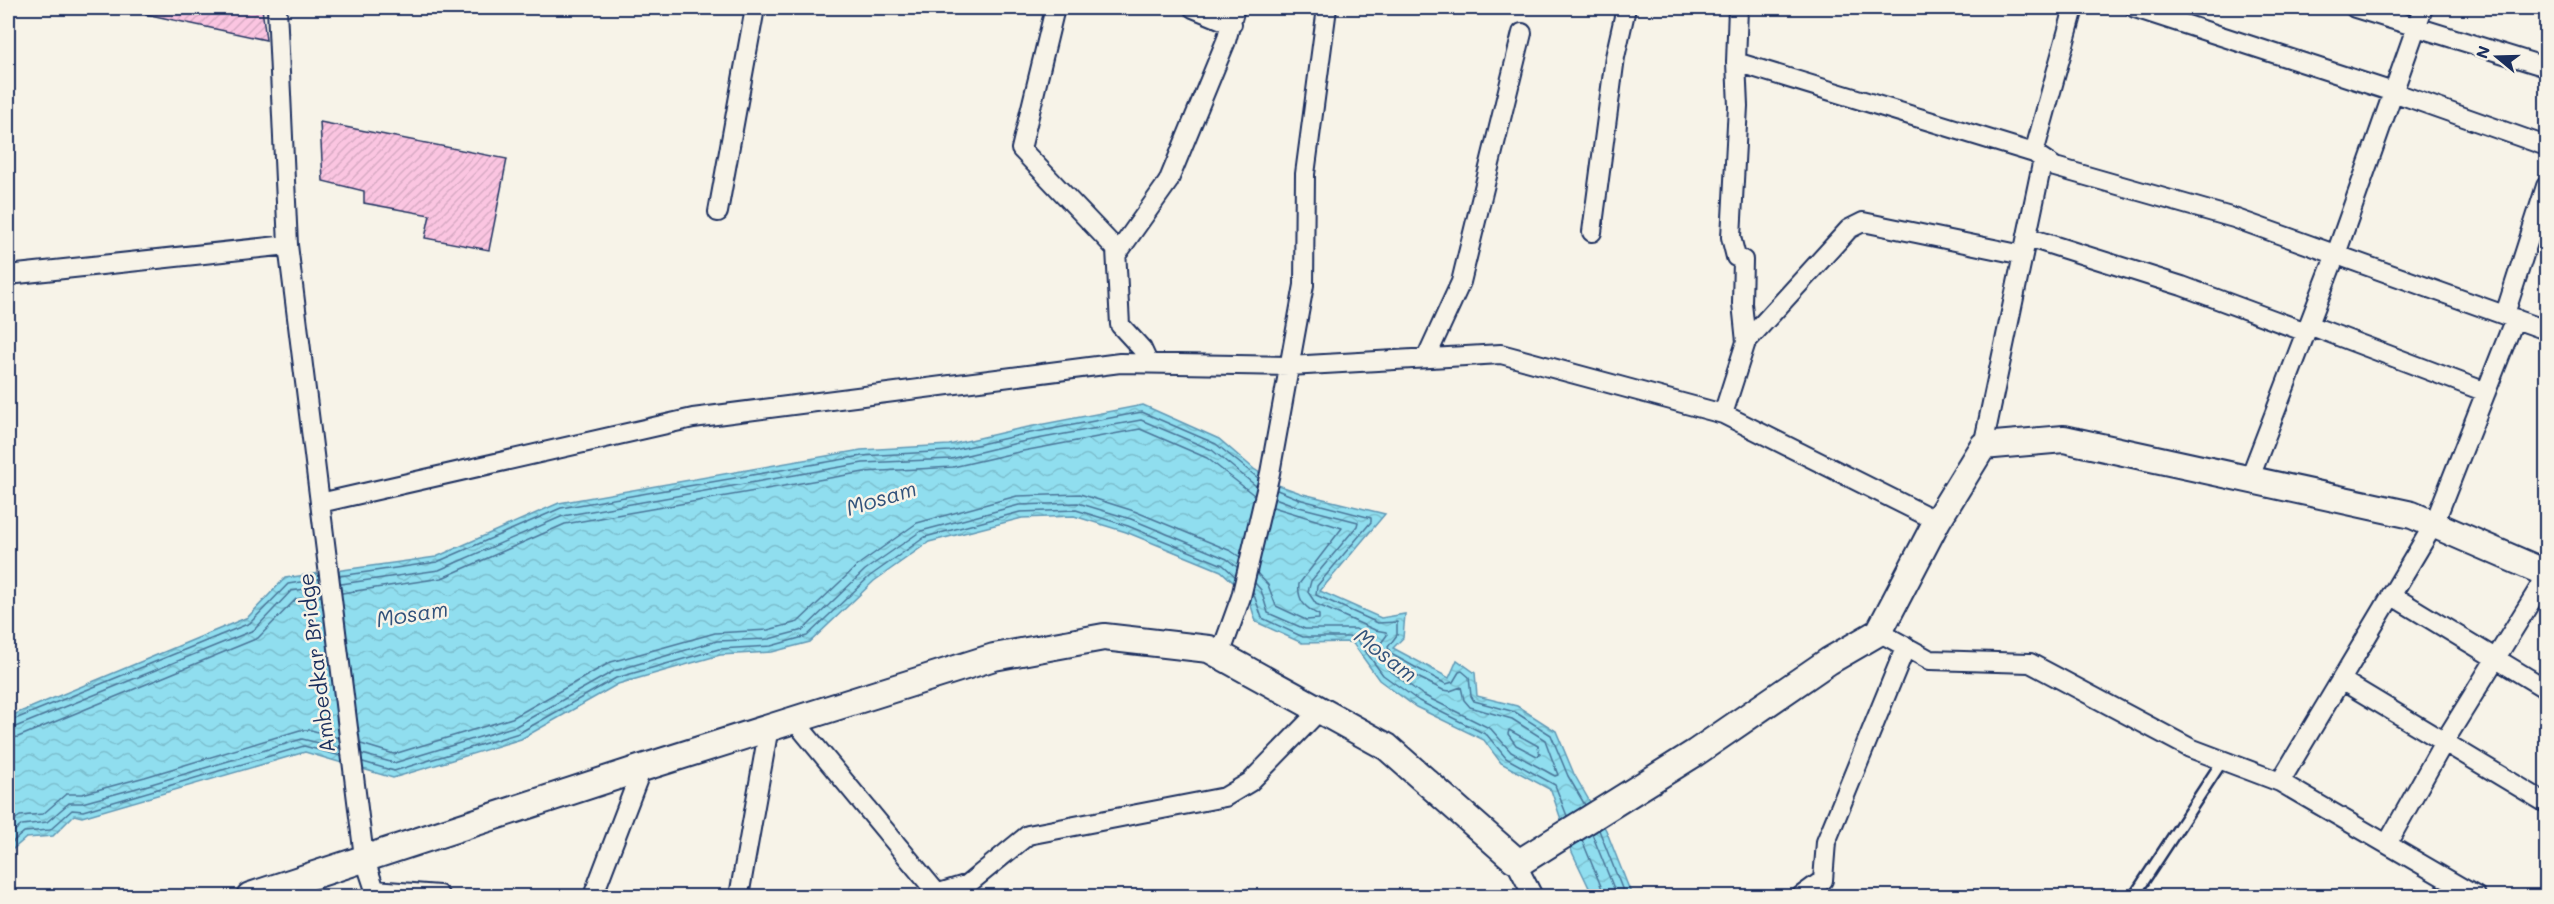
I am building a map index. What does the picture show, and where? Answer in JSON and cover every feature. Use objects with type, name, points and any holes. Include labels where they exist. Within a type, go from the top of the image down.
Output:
[{"type":"street","name":"Ambedkar Bridge","points":[[277,8],[288,245],[364,857],[375,890],[439,895],[439,897]]},
{"type":"street","points":[[718,212],[755,8]]},
{"type":"street","points":[[1055,8],[1021,149],[1116,249],[1120,325],[1142,349],[1148,362]]},
{"type":"street","points":[[1117,254],[1168,182],[1234,16],[1194,8]]},
{"type":"street","points":[[1220,655],[1241,597],[1270,472],[1304,285],[1305,174],[1327,8]]},
{"type":"street","points":[[1592,232],[1615,57],[1626,8]]},
{"type":"street","points":[[1724,414],[1746,342],[1742,303],[1743,260],[1736,257],[1731,237],[1738,106],[1736,62],[1738,8]]},
{"type":"street","points":[[1518,860],[1695,753],[1829,661],[1879,632],[1937,521],[1983,446],[2025,246],[2038,156],[2074,8]]},
{"type":"street","points":[[2135,8],[2393,92],[2547,146]]},
{"type":"street","points":[[2355,8],[2420,16],[2547,67]]},
{"type":"street","points":[[2249,480],[2336,254],[2420,16]]},
{"type":"street","points":[[1426,358],[1461,282],[1522,33]]},
{"type":"street","points":[[1736,62],[2038,156],[2055,167],[2234,218],[2547,330]]},
{"type":"street","points":[[2280,782],[2434,524],[2486,393],[2547,186]]},
{"type":"street","points":[[1746,342],[1849,229],[1863,222],[2025,246],[2194,290],[2486,393]]},
{"type":"street","points":[[8,274],[288,245]]},
{"type":"street","points":[[320,503],[693,418],[1120,363],[1289,366],[1501,354],[1724,414],[1937,521]]},
{"type":"street","points":[[1983,446],[2064,440],[2412,515],[2547,575],[2444,742],[2387,844]]},
{"type":"street","points":[[2391,596],[2547,690]]},
{"type":"street","points":[[1879,632],[1930,660],[2030,663],[2190,748],[2280,782],[2476,897]]},
{"type":"street","points":[[250,897],[364,857],[993,657],[1104,637],[1209,649],[1387,747],[1518,860],[1533,897]]},
{"type":"street","points":[[1801,897],[1817,886],[1824,877],[1826,842],[1906,646]]},
{"type":"street","points":[[2341,680],[2547,804]]},
{"type":"street","points":[[940,892],[968,884],[1028,835],[1225,797],[1250,782],[1320,710]]},
{"type":"street","points":[[781,723],[940,892],[974,897]]},
{"type":"street","points":[[739,897],[781,723]]},
{"type":"street","points":[[593,897],[642,768]]},
{"type":"lane","points":[[2134,897],[2223,760]]},
{"type":"water","name":"Mosam","points":[[1143,405],[1219,439],[1254,469],[1278,485],[1303,494],[1385,514],[1320,591],[1381,618],[1405,614],[1403,638],[1393,648],[1449,678],[1457,660],[1475,673],[1477,696],[1517,706],[1556,731],[1574,774],[1606,830],[1632,896],[1593,896],[1572,852],[1551,790],[1501,763],[1484,740],[1416,707],[1379,680],[1352,642],[1302,643],[1256,622],[1248,596],[1221,571],[1126,532],[1074,516],[1022,518],[929,542],[874,581],[810,642],[772,652],[720,655],[618,684],[521,739],[393,778],[305,752],[82,817],[74,815],[53,836],[26,838],[12,850],[8,862],[8,717],[248,617],[285,578],[436,557],[559,503],[861,450],[949,445]]},
{"type":"building","points":[[118,8],[262,8],[266,40]]},
{"type":"building","points":[[320,122],[507,159],[489,250],[425,238],[430,215],[364,203],[364,191],[323,181]]}]
